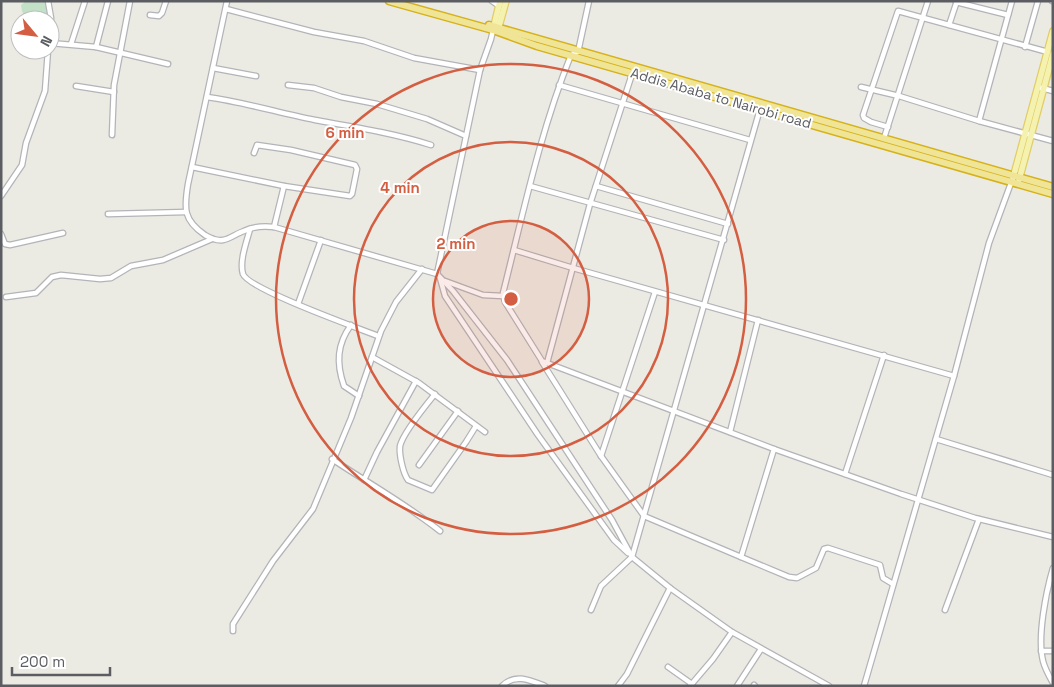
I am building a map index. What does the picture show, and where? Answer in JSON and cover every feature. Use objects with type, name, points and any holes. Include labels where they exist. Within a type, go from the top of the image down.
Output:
[{"type":"highway","name":"Addis Ababa to Nairobi road","points":[[389,1],[578,52],[965,168],[1053,187]]},
{"type":"highway","name":"Addis Ababa to Nairobi road","points":[[404,1],[496,29],[570,55],[634,70]]},
{"type":"highway","name":"Addis Ababa to Nairobi road","points":[[761,106],[884,138],[1053,194]]},
{"type":"main road","points":[[496,29],[506,1]]},
{"type":"main road","points":[[496,29],[499,3]]},
{"type":"main road","points":[[1015,180],[1051,53],[1053,30]]},
{"type":"street","points":[[71,44],[85,1]]},
{"type":"street","points":[[96,47],[108,1]]},
{"type":"street","points":[[112,135],[114,85],[130,1]]},
{"type":"street","points":[[150,15],[159,16],[166,1]]},
{"type":"street","points":[[212,239],[190,223],[186,212],[186,199],[227,1]]},
{"type":"street","points":[[492,1],[499,3]]},
{"type":"street","points":[[589,1],[578,52],[570,55],[559,85],[530,186],[503,296],[602,456],[644,516],[789,577],[798,578],[816,568],[824,550],[828,548],[880,565],[883,578],[893,584]]},
{"type":"street","points":[[884,138],[928,1]]},
{"type":"street","points":[[979,121],[1012,1]]},
{"type":"street","points":[[1025,47],[1038,1]]},
{"type":"street","points":[[949,25],[956,2],[1008,15]]},
{"type":"street","points":[[226,9],[314,32],[364,41],[414,58],[480,70]]},
{"type":"street","points":[[888,128],[871,122],[864,118],[863,115],[896,13],[900,11],[1051,53]]},
{"type":"street","points":[[496,29],[480,70],[466,136],[440,277],[445,296],[538,435],[614,540],[670,588],[732,632],[829,686]]},
{"type":"street","points":[[60,43],[96,47],[168,64]]},
{"type":"street","points":[[1,196],[22,165],[26,143],[45,91],[47,60]]},
{"type":"street","points":[[213,68],[256,76]]},
{"type":"street","points":[[544,362],[573,268],[590,204],[634,70]]},
{"type":"street","points":[[288,85],[314,88],[377,104],[427,119],[466,136]]},
{"type":"street","points":[[559,85],[622,105],[750,140]]},
{"type":"street","points":[[76,86],[114,92]]},
{"type":"street","points":[[861,87],[899,96],[979,121],[1053,141]]},
{"type":"street","points":[[1041,88],[1053,91]]},
{"type":"street","points":[[207,97],[236,101],[315,120],[404,137],[431,145]]},
{"type":"street","points":[[591,610],[601,586],[631,556],[724,240],[750,140],[761,106]]},
{"type":"street","points":[[192,168],[284,186],[351,196],[357,166],[291,150],[256,145],[254,153]]},
{"type":"street","points":[[864,686],[954,376],[990,242],[1015,180]]},
{"type":"street","points":[[274,227],[284,186]]},
{"type":"street","points":[[530,186],[724,240]]},
{"type":"street","points":[[596,186],[728,224]]},
{"type":"street","points":[[108,214],[186,212]]},
{"type":"street","points":[[6,297],[36,293],[52,278],[61,275],[100,279],[111,278],[131,266],[163,260],[212,239],[225,240],[250,228],[264,226],[274,227],[422,269],[482,295],[503,296]]},
{"type":"street","points":[[250,228],[243,259],[244,275],[248,281],[262,289],[378,336]]},
{"type":"street","points":[[1,234],[5,244],[10,245],[63,233]]},
{"type":"street","points":[[298,304],[321,240]]},
{"type":"street","points":[[514,250],[655,292],[954,376]]},
{"type":"street","points":[[233,631],[233,624],[319,497],[332,459],[359,396],[378,336],[396,302],[422,269]]},
{"type":"street","points":[[440,277],[507,360],[612,520],[631,556]]},
{"type":"street","points":[[602,456],[655,292]]},
{"type":"street","points":[[730,432],[758,320]]},
{"type":"street","points":[[351,325],[341,342],[339,355],[344,386],[359,396]]},
{"type":"street","points":[[845,474],[884,355]]},
{"type":"street","points":[[372,357],[416,381],[485,432]]},
{"type":"street","points":[[544,362],[674,412],[845,474],[979,519],[1053,537]]},
{"type":"street","points":[[364,480],[377,452],[416,381]]},
{"type":"street","points":[[435,394],[401,443],[400,450],[408,480],[432,490],[476,426]]},
{"type":"street","points":[[419,466],[458,411]]},
{"type":"street","points":[[936,439],[1053,475]]},
{"type":"street","points":[[741,557],[774,449]]},
{"type":"street","points":[[332,459],[418,513],[440,531]]},
{"type":"street","points":[[945,610],[979,519]]},
{"type":"street","points":[[1053,568],[1046,594],[1042,651],[1043,664],[1053,683]]},
{"type":"street","points":[[618,686],[627,674],[670,588]]},
{"type":"street","points":[[668,667],[691,685],[732,632]]},
{"type":"street","points":[[737,686],[761,649]]},
{"type":"street","points":[[1042,651],[1053,651]]},
{"type":"street","points":[[502,686],[517,677],[545,686]]},
{"type":"green space","points":[[26,1],[45,1],[47,10],[22,10],[21,5]]}]
